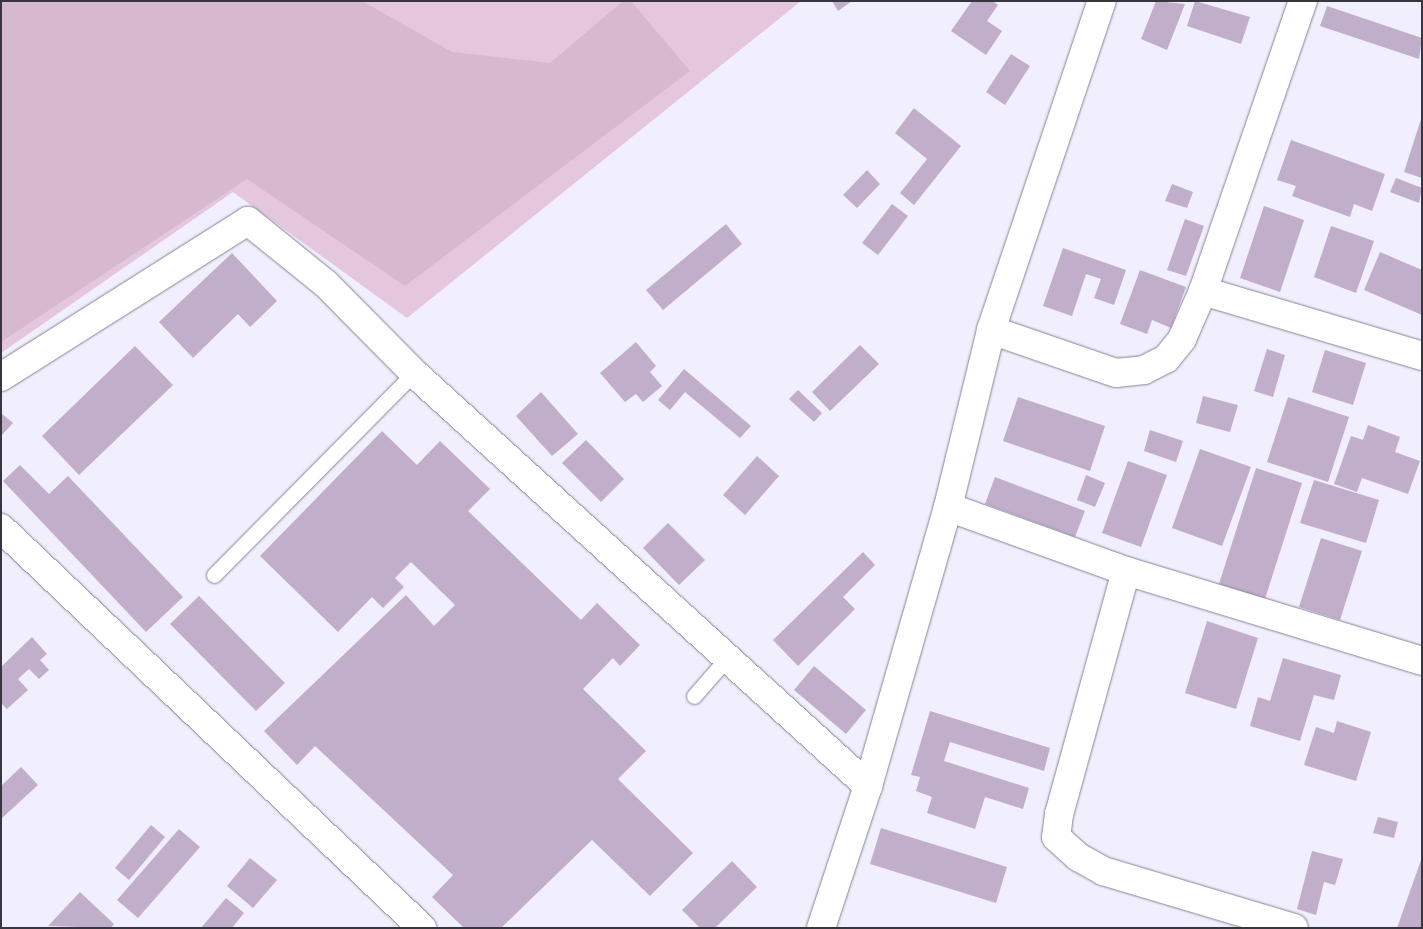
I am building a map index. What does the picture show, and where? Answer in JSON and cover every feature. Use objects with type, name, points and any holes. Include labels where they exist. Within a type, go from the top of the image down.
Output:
[{"type":"street","points":[[821,928],[868,786],[948,507],[991,330],[1102,1]]},
{"type":"street","points":[[991,330],[1116,373],[1144,370],[1166,359],[1182,339],[1203,291],[1303,1]]},
{"type":"street","points":[[1,377],[248,221],[326,284],[414,373],[868,786]]},
{"type":"street","points":[[1203,291],[1422,356]]},
{"type":"street","points":[[948,507],[1126,571],[1422,661]]},
{"type":"street","points":[[1,528],[422,928]]},
{"type":"street","points":[[1126,571],[1059,814],[1056,837],[1078,857],[1103,871],[1294,928]]},
{"type":"lane","points":[[214,575],[414,373]]},
{"type":"lane","points":[[694,696],[728,658]]},
{"type":"shaded area","points":[[1,1],[801,1],[407,318],[233,192],[1,353]]},
{"type":"shaded area","points":[[1,1],[362,1],[452,52],[550,63],[623,1],[631,1],[690,71],[405,286],[247,179],[1,342]]},
{"type":"building","points":[[832,1],[852,1],[838,11]]},
{"type":"building","points":[[972,1],[993,1],[998,5],[987,21],[1002,31],[986,55],[951,31]]},
{"type":"building","points":[[1156,1],[1185,4],[1167,50],[1141,39]]},
{"type":"building","points":[[1195,1],[1250,17],[1241,44],[1187,26]]},
{"type":"building","points":[[1327,6],[1422,38],[1419,59],[1320,26]]},
{"type":"building","points":[[1011,54],[1030,66],[1005,105],[986,92]]},
{"type":"building","points":[[914,108],[961,146],[914,205],[900,193],[927,159],[895,133]]},
{"type":"building","points":[[1422,116],[1422,178],[1404,172]]},
{"type":"building","points":[[1291,140],[1385,174],[1372,211],[1354,204],[1350,217],[1292,196],[1296,186],[1277,180]]},
{"type":"building","points":[[867,170],[880,184],[857,208],[843,195]]},
{"type":"building","points":[[1396,178],[1422,188],[1419,203],[1390,192]]},
{"type":"building","points":[[1172,184],[1193,192],[1187,208],[1165,201]]},
{"type":"building","points":[[892,204],[908,216],[878,255],[862,243]]},
{"type":"building","points":[[1264,206],[1304,220],[1280,292],[1240,278]]},
{"type":"building","points":[[1185,219],[1204,226],[1186,276],[1167,270]]},
{"type":"building","points":[[726,224],[742,244],[663,310],[646,290]]},
{"type":"building","points":[[1331,226],[1374,241],[1356,293],[1314,277]]},
{"type":"building","points":[[1063,248],[1126,270],[1114,305],[1094,298],[1101,279],[1086,274],[1072,316],[1043,306]]},
{"type":"building","points":[[1380,252],[1422,270],[1422,315],[1364,290]]},
{"type":"building","points":[[232,253],[277,301],[250,327],[238,314],[193,358],[159,322]]},
{"type":"building","points":[[1140,270],[1186,287],[1171,328],[1152,320],[1147,334],[1120,324]]},
{"type":"building","points":[[636,342],[656,366],[650,372],[662,386],[643,402],[636,394],[625,402],[600,373]]},
{"type":"building","points":[[860,345],[879,364],[830,411],[812,392]]},
{"type":"building","points":[[135,346],[173,385],[79,475],[42,436]]},
{"type":"building","points":[[1267,349],[1285,355],[1273,397],[1254,391]]},
{"type":"building","points":[[1325,350],[1366,363],[1353,405],[1312,392]]},
{"type":"building","points":[[684,369],[751,426],[740,438],[685,392],[670,410],[658,400]]},
{"type":"building","points":[[798,390],[822,413],[814,422],[789,399]]},
{"type":"building","points":[[541,392],[578,434],[552,456],[516,416]]},
{"type":"building","points":[[1203,396],[1238,405],[1230,432],[1196,423]]},
{"type":"building","points":[[1018,397],[1105,426],[1090,471],[1003,441]]},
{"type":"building","points":[[1288,397],[1349,417],[1328,482],[1267,462]]},
{"type":"building","points":[[1,413],[13,423],[1,436]]},
{"type":"building","points":[[1368,425],[1400,437],[1395,452],[1420,461],[1408,494],[1362,478],[1357,492],[1334,484],[1351,436],[1363,440]]},
{"type":"building","points":[[1150,430],[1183,441],[1176,462],[1144,451]]},
{"type":"building","points":[[382,431],[417,465],[440,441],[490,489],[468,511],[581,620],[597,603],[640,645],[620,666],[613,658],[583,689],[646,751],[618,779],[693,853],[650,896],[592,840],[501,928],[464,928],[432,897],[453,875],[315,746],[297,765],[264,731],[406,595],[434,626],[455,605],[411,562],[395,578],[404,587],[383,608],[372,597],[338,632],[260,556]]},
{"type":"building","points":[[586,440],[624,479],[601,502],[562,463]]},
{"type":"building","points":[[1200,449],[1251,467],[1222,546],[1172,528]]},
{"type":"building","points":[[757,456],[779,476],[745,515],[723,495]]},
{"type":"building","points":[[1128,461],[1167,475],[1141,547],[1102,533]]},
{"type":"building","points":[[20,465],[49,494],[68,476],[183,597],[146,632],[3,481]]},
{"type":"building","points":[[1256,468],[1302,483],[1265,599],[1219,584]]},
{"type":"building","points":[[1086,475],[1105,483],[1095,507],[1077,500]]},
{"type":"building","points":[[995,477],[1085,511],[1075,537],[985,504]]},
{"type":"building","points":[[1314,480],[1379,500],[1366,543],[1300,523]]},
{"type":"building","points":[[668,523],[705,560],[679,585],[643,548]]},
{"type":"building","points":[[1321,538],[1362,551],[1340,620],[1299,607]]},
{"type":"building","points":[[863,552],[875,565],[843,597],[855,609],[798,666],[773,640]]},
{"type":"building","points":[[199,596],[285,683],[256,711],[170,624]]},
{"type":"building","points":[[1207,621],[1258,638],[1236,709],[1185,693]]},
{"type":"building","points":[[32,637],[47,654],[40,660],[49,670],[39,679],[29,669],[18,679],[28,690],[7,709],[1,703],[1,667]]},
{"type":"building","points":[[1283,658],[1341,675],[1334,700],[1314,695],[1300,741],[1250,726],[1258,697],[1270,701]]},
{"type":"building","points":[[814,666],[866,710],[846,734],[794,690]]},
{"type":"building","points":[[930,711],[1050,748],[1044,771],[950,742],[944,761],[1029,788],[1023,809],[985,797],[975,829],[927,813],[932,797],[916,791],[920,777],[911,775]]},
{"type":"building","points":[[1337,721],[1371,732],[1356,781],[1304,765],[1316,727],[1334,733]]},
{"type":"building","points":[[21,767],[38,785],[1,819],[1,786]]},
{"type":"building","points":[[1378,817],[1398,822],[1394,838],[1373,833]]},
{"type":"building","points":[[151,825],[165,837],[129,880],[115,868]]},
{"type":"building","points":[[881,828],[1007,867],[996,903],[870,864]]},
{"type":"building","points":[[179,829],[200,847],[138,918],[117,900]]},
{"type":"building","points":[[1312,851],[1343,859],[1335,885],[1324,882],[1316,915],[1297,909]]},
{"type":"building","points":[[250,858],[277,880],[253,908],[227,886]]},
{"type":"building","points":[[1421,860],[1422,928],[1397,928]]},
{"type":"building","points":[[732,861],[757,887],[715,928],[700,928],[682,910]]},
{"type":"building","points":[[80,892],[114,924],[111,928],[48,926]]},
{"type":"building","points":[[226,898],[244,913],[232,928],[201,928]]}]
